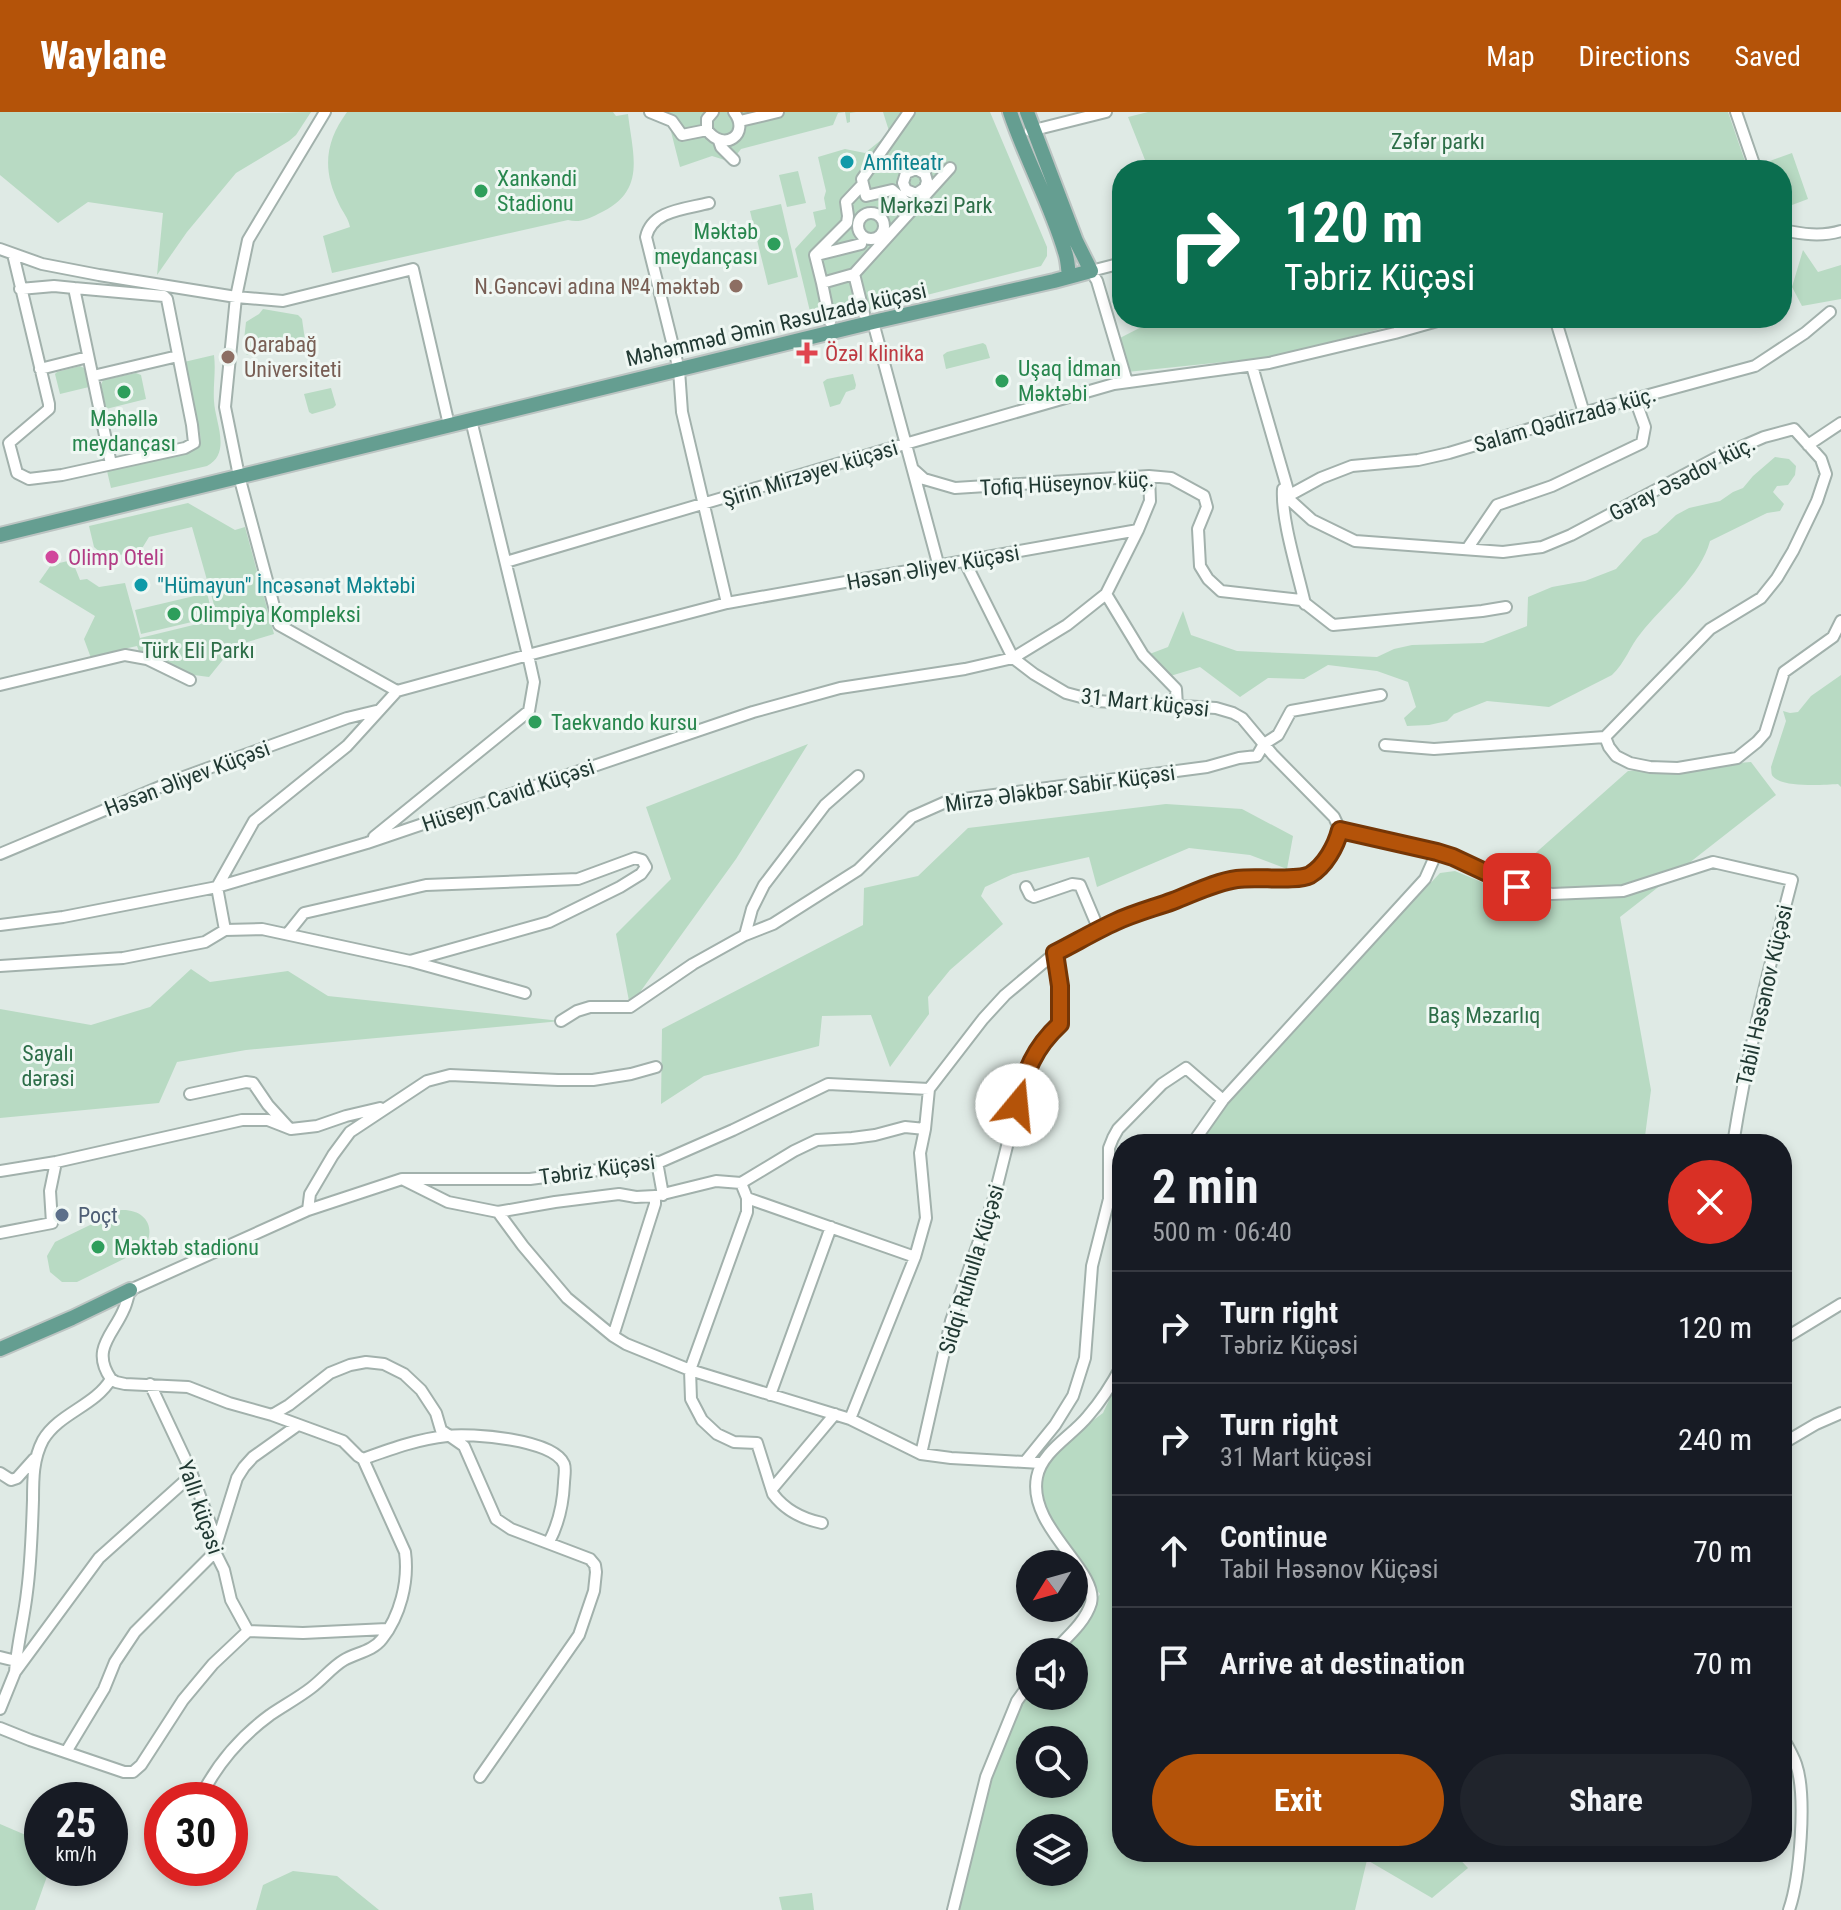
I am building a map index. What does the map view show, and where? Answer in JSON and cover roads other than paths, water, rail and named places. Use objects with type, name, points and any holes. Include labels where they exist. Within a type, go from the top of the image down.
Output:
[{"type":"main road","points":[[1010,112],[1046,199],[1066,255],[1069,277]]},
{"type":"main road","points":[[1027,112],[1080,251],[1091,271]]},
{"type":"main road","name":"Məhəmməd Əmin Rəsulzadə küçəsi","points":[[239,476],[679,370],[868,318],[1091,271]]},
{"type":"main road","points":[[0,535],[239,476]]},
{"type":"main road","points":[[0,1349],[130,1290]]},
{"type":"street","points":[[325,112],[248,240],[236,297],[225,407],[239,476],[279,625],[397,691]]},
{"type":"street","points":[[650,112],[672,121],[682,135],[707,130]]},
{"type":"street","points":[[713,112],[707,119],[707,130],[719,141],[735,137],[738,132],[737,116],[778,112]]},
{"type":"street","points":[[866,262],[858,229],[862,179],[909,112]]},
{"type":"street","points":[[1017,133],[1106,112]]},
{"type":"street","points":[[1736,112],[1753,160]]},
{"type":"street","points":[[719,141],[734,160]]},
{"type":"street","points":[[822,283],[854,274],[904,220],[917,201],[925,188],[927,178],[916,169],[906,173],[903,180],[904,187],[917,201]]},
{"type":"street","points":[[917,201],[949,171],[927,178]]},
{"type":"street","points":[[815,255],[847,223],[846,202],[860,192],[892,190],[917,201]]},
{"type":"street","points":[[860,192],[867,214]]},
{"type":"street","points":[[709,203],[663,215],[648,227],[646,237],[679,370],[682,412],[727,603]]},
{"type":"street","points":[[883,219],[884,231],[875,239],[863,237],[858,229],[860,220],[867,214],[904,220]]},
{"type":"street","points":[[1792,232],[1828,235],[1841,231]]},
{"type":"street","points":[[815,255],[861,244]]},
{"type":"street","points":[[0,249],[42,264],[99,275],[236,297],[283,301],[413,269],[449,425]]},
{"type":"street","points":[[13,254],[20,289],[49,409],[5,444],[17,473],[29,479],[62,475],[185,448],[194,443],[164,296],[54,286],[20,289]]},
{"type":"street","points":[[815,255],[830,322]]},
{"type":"street","points":[[1112,266],[1091,271],[1097,281],[1127,382],[1252,366],[1413,328]]},
{"type":"street","points":[[854,274],[914,470],[939,567]]},
{"type":"street","points":[[74,288],[111,464]]},
{"type":"street","name":"Salam Qədirzadə küç.","points":[[1288,496],[1352,466],[1418,460],[1449,453],[1755,366],[1805,333],[1830,312]]},
{"type":"street","points":[[1558,328],[1584,413]]},
{"type":"street","points":[[93,376],[178,356]]},
{"type":"street","points":[[40,369],[88,357]]},
{"type":"street","points":[[1252,366],[1288,496]]},
{"type":"street","name":"Şirin Mirzəyev küçəsi","points":[[506,562],[1127,382]]},
{"type":"street","points":[[1467,549],[1497,505],[1552,486],[1642,443],[1645,427],[1635,399]]},
{"type":"street","points":[[367,843],[529,711],[534,682],[471,420]]},
{"type":"street","points":[[1385,745],[1434,749],[1605,737],[1710,629],[1761,598],[1777,578],[1817,501],[1826,474],[1821,459],[1808,445],[1841,423]]},
{"type":"street","name":"Gəray Əsədov küç.","points":[[1288,496],[1312,520],[1355,541],[1503,552],[1542,547],[1571,535],[1720,456],[1764,437],[1794,429],[1808,445]]},
{"type":"street","name":"Tofiq Hüseynov küç.","points":[[914,470],[924,479],[955,488],[1149,476],[1171,478],[1204,496],[1207,507],[1198,529],[1200,566],[1221,591],[1301,600],[1333,625],[1506,607]]},
{"type":"street","points":[[1149,476],[1150,501],[1106,594],[1143,655],[1176,689],[1177,706]]},
{"type":"street","points":[[1284,478],[1282,499],[1305,604]]},
{"type":"street","name":"Həsən Əliyev Küçəsi","points":[[217,887],[254,821],[347,746],[397,691],[727,603],[1138,530]]},
{"type":"street","name":"31 Mart küçəsi","points":[[965,562],[1013,658],[1034,674],[1066,693],[1096,701],[1216,708],[1233,713],[1242,718],[1334,817],[1340,830]]},
{"type":"street","name":"Hüseyn Cavid Küçəsi","points":[[0,925],[63,917],[217,887],[367,843],[753,712],[840,688],[965,669],[1013,658],[1067,625],[1106,594]]},
{"type":"street","points":[[1605,737],[1616,756],[1650,767],[1678,768],[1737,758],[1765,733],[1784,672],[1837,634],[1841,621]]},
{"type":"street","points":[[0,685],[125,655],[147,659],[190,680]]},
{"type":"street","points":[[1264,744],[1278,735],[1291,711],[1381,695]]},
{"type":"street","name":"Həsən Əliyev Küçəsi","points":[[0,854],[195,773],[347,718],[378,710]]},
{"type":"street","name":"Mirzə Ələkbər Sabir Küçəsi","points":[[561,1021],[590,1007],[630,1007],[693,964],[745,935],[773,924],[858,870],[912,817],[948,801],[1207,767],[1257,756],[1264,744]]},
{"type":"street","points":[[745,935],[752,909],[764,885],[825,805],[858,776]]},
{"type":"street","points":[[850,1419],[915,1257],[926,1218],[920,1153],[929,1089],[1005,995],[1055,953],[1117,921],[1237,879],[1306,877],[1326,859],[1337,843],[1340,830],[1437,852],[1425,879],[1223,1100],[1199,1134]]},
{"type":"street","name":"Tabil Həsənov Küçəsi","points":[[1437,852],[1517,887],[1552,894],[1623,891],[1713,862],[1792,880],[1758,1014],[1735,1134]]},
{"type":"street","points":[[288,933],[304,913],[426,885],[578,879],[635,858],[642,860],[646,867],[641,874],[620,887],[549,922],[410,961]]},
{"type":"street","points":[[1026,887],[1034,897],[1072,884],[1080,885],[1099,930]]},
{"type":"street","points":[[217,887],[225,930]]},
{"type":"street","points":[[0,966],[123,958],[205,942],[225,930],[262,929],[410,961],[525,993]]},
{"type":"street","name":"Sidqi Ruhulla Küçəsi","points":[[921,1454],[951,1321],[994,1198],[1025,1074],[1043,1039],[1060,1024],[1060,986],[1055,953]]},
{"type":"street","points":[[308,1210],[310,1194],[350,1132],[427,1081],[450,1075],[593,1080],[656,1067]]},
{"type":"street","points":[[1116,1134],[1162,1084],[1186,1068],[1223,1100]]},
{"type":"street","points":[[190,1094],[253,1083],[268,1105],[291,1129]]},
{"type":"street","name":"Təbriz Küçəsi","points":[[130,1290],[308,1210],[402,1179],[530,1179],[657,1162],[733,1130],[828,1084],[929,1089]]},
{"type":"street","points":[[0,1171],[56,1162],[242,1120],[268,1120],[291,1129],[317,1126],[386,1107]]},
{"type":"street","points":[[402,1179],[448,1202],[498,1212],[619,1194],[659,1196],[716,1181],[741,1183],[817,1140],[875,1135],[905,1127],[925,1129]]},
{"type":"street","points":[[1025,1462],[1055,1425],[1073,1396],[1085,1358],[1092,1266],[1109,1199],[1109,1148],[1112,1142]]},
{"type":"street","points":[[0,1233],[52,1223],[50,1191],[56,1162]]},
{"type":"street","points":[[613,1336],[659,1196],[657,1162]]},
{"type":"street","points":[[741,1183],[747,1198],[747,1212],[690,1370],[691,1399],[702,1420],[717,1434],[734,1442],[757,1443],[778,1500],[808,1520],[822,1523]]},
{"type":"street","points":[[747,1198],[915,1257]]},
{"type":"street","points":[[498,1212],[567,1298],[626,1344],[690,1370],[850,1419],[921,1454],[1041,1463]]},
{"type":"street","points":[[770,1395],[831,1227]]},
{"type":"street","points":[[130,1290],[124,1310],[105,1340],[103,1355],[106,1372],[111,1379],[125,1384],[188,1387],[343,1441],[363,1459],[405,1552],[407,1567],[399,1609],[383,1638],[374,1647],[344,1660],[313,1687],[264,1719],[229,1752],[208,1782]]},
{"type":"street","points":[[1792,1334],[1841,1304]]},
{"type":"street","points":[[272,1415],[330,1373],[366,1362],[384,1364],[404,1374],[421,1390],[436,1413],[441,1430],[464,1446],[496,1519],[511,1529],[590,1559],[595,1565],[594,1591],[579,1635],[480,1777]]},
{"type":"street","points":[[0,1709],[15,1666],[27,1590],[36,1457],[55,1424],[104,1390],[111,1379]]},
{"type":"street","name":"Yallı küçəsi","points":[[150,1384],[190,1469],[231,1600],[248,1631]]},
{"type":"street","points":[[1066,1638],[1084,1618],[1092,1600],[1088,1581],[1045,1521],[1037,1499],[1036,1479],[1041,1463],[1093,1411],[1112,1384]]},
{"type":"street","points":[[1792,1438],[1841,1413]]},
{"type":"street","points":[[772,1489],[835,1414]]},
{"type":"street","points":[[66,1752],[135,1632],[216,1547],[237,1478],[244,1467],[298,1425]]},
{"type":"street","points":[[363,1459],[408,1443],[448,1436],[482,1435],[544,1448],[564,1464],[561,1515],[549,1542]]},
{"type":"street","points":[[0,1473],[11,1480],[17,1478],[36,1457]]},
{"type":"street","points":[[15,1666],[99,1558],[186,1480],[190,1469]]},
{"type":"street","points":[[0,1728],[124,1772],[133,1772],[141,1765],[183,1700],[213,1664],[248,1631],[303,1633],[387,1629]]},
{"type":"street","points":[[0,1657],[15,1666]]},
{"type":"street","points":[[953,1910],[986,1777],[1016,1703]]},
{"type":"street","points":[[1789,1910],[1799,1868],[1802,1809],[1797,1766],[1792,1756]]},
{"type":"place","name":"Amfiteatr","points":[[847,162]]},
{"type":"place","name":"Xankəndi Stadionu","points":[[481,191]]},
{"type":"place","name":"Məktəb meydançası","points":[[774,244]]},
{"type":"place","name":"N.Gəncəvi adına №4 məktəb","points":[[736,286]]},
{"type":"place","name":"Özəl klinika","points":[[807,353]]},
{"type":"place","name":"Qarabağ Universiteti","points":[[228,357]]},
{"type":"place","name":"Uşaq İdman Məktəbi","points":[[1002,381]]},
{"type":"place","name":"Məhəllə meydançası","points":[[124,392]]},
{"type":"place","name":"Olimp Oteli","points":[[52,557]]},
{"type":"place","name":"\"Hümayun\" İncəsənət Məktəbi","points":[[141,585]]},
{"type":"place","name":"Olimpiya Kompleksi","points":[[174,614]]},
{"type":"place","name":"Taekvando kursu","points":[[535,722]]},
{"type":"place","name":"Poçt","points":[[62,1215]]},
{"type":"place","name":"Məktəb stadionu","points":[[98,1247]]},
{"type":"park label","name":"Zəfər parkı","points":[[1438,141]]},
{"type":"park label","name":"Mərkəzi Park","points":[[936,205]]},
{"type":"park label","name":"Türk Eli Parkı","points":[[198,650]]},
{"type":"park label","name":"Baş Məzarlıq","points":[[1484,1015]]},
{"type":"park label","name":"Sayalı dərəsi","points":[[48,1066]]}]
